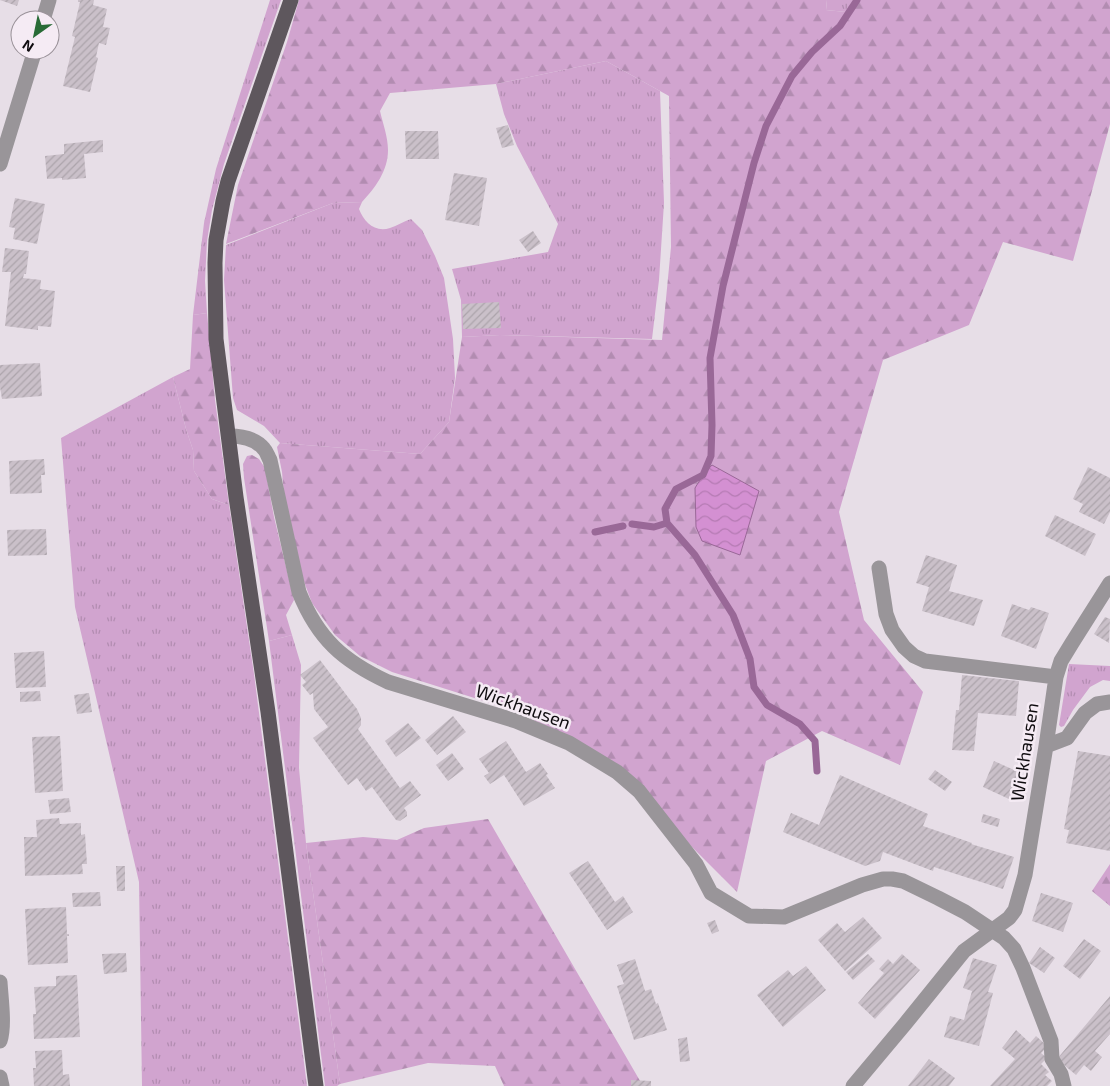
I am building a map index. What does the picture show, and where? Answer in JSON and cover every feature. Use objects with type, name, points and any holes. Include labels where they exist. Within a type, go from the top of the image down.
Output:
[{"type":"main road","points":[[291,0],[228,181],[223,201],[215,264],[216,339],[236,497],[268,712],[316,1086]]},
{"type":"street","points":[[0,164],[31,60]]},
{"type":"street","name":"Wickhausen","points":[[229,436],[240,436],[264,448],[270,460],[274,476],[299,592],[305,607],[317,627],[330,644],[341,654],[368,673],[388,682],[516,721],[569,743],[617,772],[639,791],[696,864],[711,893],[749,916],[784,917],[862,885],[874,881],[892,879],[903,881],[965,912],[1004,938],[1014,949],[1051,1041],[1052,1059],[1061,1074],[1064,1086]]},
{"type":"street","points":[[879,568],[886,614],[892,630],[904,647],[914,656],[925,661],[1056,677]]},
{"type":"street","name":"Wickhausen","points":[[853,1086],[964,951],[1009,918],[1015,910],[1025,876],[1056,677],[1061,661],[1110,583]]},
{"type":"street","points":[[1046,746],[1067,738],[1085,713],[1097,704],[1110,702]]},
{"type":"street","points":[[0,982],[2,1025],[0,1041]]},
{"type":"street","points":[[0,1077],[2,1086]]},
{"type":"green space","points":[[270,0],[281,0],[224,164],[212,210],[207,241],[205,281],[207,313],[193,315],[204,223],[216,169]]},
{"type":"green space","points":[[299,0],[827,0],[826,10],[846,12],[853,0],[1110,0],[1110,124],[1073,261],[1003,242],[969,325],[883,360],[839,512],[864,620],[923,692],[900,765],[822,731],[766,761],[737,892],[679,834],[619,767],[519,712],[392,672],[360,656],[335,635],[312,603],[300,571],[284,495],[277,447],[280,443],[420,454],[449,422],[462,337],[500,335],[662,340],[671,247],[669,96],[606,61],[496,84],[390,93],[380,111],[388,145],[386,165],[376,185],[362,202],[333,203],[226,244],[238,185],[287,42]]},
{"type":"green space","points":[[827,0],[853,0],[846,12],[826,10]]},
{"type":"green space","points":[[606,61],[660,91],[664,203],[659,280],[652,339],[500,335],[462,337],[461,300],[452,269],[548,252],[558,224],[517,146],[504,114],[496,84]]},
{"type":"green space","points":[[362,202],[359,209],[361,214],[375,228],[390,228],[411,219],[422,230],[444,278],[453,339],[455,378],[449,422],[420,454],[280,443],[264,426],[237,410],[233,398],[224,280],[226,245],[333,203]]},
{"type":"green space","points":[[207,313],[215,400],[229,505],[212,499],[194,471],[193,450],[173,377],[190,369],[193,315]]},
{"type":"green space","points":[[173,377],[193,450],[194,471],[212,499],[229,505],[254,674],[307,1086],[142,1086],[139,882],[75,607],[61,438]]},
{"type":"green space","points":[[252,455],[259,459],[265,468],[274,517],[294,600],[286,615],[292,635],[269,641],[244,478],[243,464],[247,456]]},
{"type":"green space","points":[[292,635],[301,665],[299,768],[306,843],[340,1084],[337,1086],[325,1086],[269,641]]},
{"type":"green space","points":[[1069,664],[1110,666],[1110,681],[1103,680],[1090,687],[1064,726],[1061,727],[1059,725]]},
{"type":"green space","points":[[488,819],[643,1086],[504,1086],[495,1066],[428,1063],[340,1084],[306,843],[363,837],[397,840],[424,828]]},
{"type":"green space","points":[[1110,864],[1110,906],[1092,891]]},
{"type":"water","points":[[712,465],[759,491],[740,555],[702,541],[696,527],[695,488]]},
{"type":"building","points":[[0,0],[19,0],[17,6]]},
{"type":"building","points":[[78,0],[94,0],[93,5],[107,9],[103,27],[110,28],[106,45],[99,43],[96,57],[98,58],[90,92],[63,86],[75,37],[72,36],[80,2]]},
{"type":"building","points":[[508,125],[514,145],[502,148],[496,128]]},
{"type":"building","points":[[405,131],[438,131],[439,159],[406,159]]},
{"type":"building","points":[[103,140],[103,152],[84,154],[86,178],[47,179],[45,156],[64,154],[64,144]]},
{"type":"building","points":[[454,173],[487,178],[479,226],[445,220]]},
{"type":"building","points":[[15,198],[45,204],[37,244],[13,239],[15,228],[9,227]]},
{"type":"building","points":[[533,231],[541,243],[528,252],[519,240]]},
{"type":"building","points":[[5,248],[29,251],[26,274],[24,274],[23,278],[41,280],[40,289],[55,291],[51,327],[38,326],[38,330],[5,326],[11,272],[2,272]]},
{"type":"building","points":[[499,302],[501,328],[463,329],[462,304]]},
{"type":"building","points":[[40,363],[42,396],[2,399],[0,365]]},
{"type":"building","points":[[44,459],[45,475],[41,475],[42,493],[10,494],[9,461]]},
{"type":"building","points":[[1088,467],[1110,478],[1110,512],[1104,524],[1079,512],[1083,504],[1073,499]]},
{"type":"building","points":[[1055,515],[1096,534],[1085,556],[1045,536]]},
{"type":"building","points":[[46,529],[47,555],[8,556],[7,530]]},
{"type":"building","points":[[926,555],[957,565],[949,591],[983,600],[974,626],[922,611],[929,587],[916,583]]},
{"type":"building","points":[[1012,604],[1029,610],[1031,607],[1049,613],[1036,649],[1001,636]]},
{"type":"building","points":[[1105,617],[1110,619],[1109,643],[1094,634]]},
{"type":"building","points":[[44,651],[46,687],[16,688],[14,653]]},
{"type":"building","points":[[320,660],[357,709],[361,718],[361,725],[358,729],[400,788],[410,781],[421,795],[404,808],[407,816],[400,821],[396,820],[372,787],[366,791],[357,778],[348,785],[313,738],[328,727],[314,709],[313,693],[310,695],[302,685],[306,682],[300,675]]},
{"type":"building","points":[[962,675],[1019,681],[1016,716],[978,713],[974,751],[952,750],[956,710],[959,710]]},
{"type":"building","points":[[40,691],[41,701],[20,702],[20,692]]},
{"type":"building","points":[[89,693],[92,712],[77,714],[74,695]]},
{"type":"building","points":[[453,716],[466,732],[437,755],[425,740]]},
{"type":"building","points":[[408,723],[421,738],[396,757],[385,741]]},
{"type":"building","points":[[60,736],[63,791],[35,793],[32,737]]},
{"type":"building","points":[[506,741],[526,772],[540,763],[555,788],[524,806],[504,775],[490,784],[484,776],[489,773],[479,759]]},
{"type":"building","points":[[1078,751],[1110,756],[1110,851],[1066,843],[1069,830],[1064,829]]},
{"type":"building","points":[[452,753],[464,769],[448,781],[436,765]]},
{"type":"building","points":[[994,761],[1021,773],[1009,799],[983,787]]},
{"type":"building","points":[[935,770],[952,782],[945,791],[928,779]]},
{"type":"building","points":[[840,775],[928,814],[923,826],[971,844],[1014,857],[1003,889],[934,867],[933,871],[883,852],[880,861],[865,866],[783,832],[791,813],[819,825]]},
{"type":"building","points":[[69,798],[71,812],[50,814],[48,800]]},
{"type":"building","points":[[983,814],[1000,819],[998,827],[981,822]]},
{"type":"building","points":[[59,818],[60,824],[81,823],[81,835],[85,834],[87,864],[82,864],[83,874],[25,876],[24,837],[37,837],[36,820]]},
{"type":"building","points":[[588,861],[615,902],[623,896],[633,912],[607,930],[569,873]]},
{"type":"building","points":[[116,866],[125,866],[125,891],[117,891]]},
{"type":"building","points":[[100,892],[101,906],[73,907],[72,893]]},
{"type":"building","points":[[1041,893],[1073,903],[1063,932],[1032,921]]},
{"type":"building","points":[[66,907],[67,934],[69,934],[67,936],[68,963],[28,965],[25,909]]},
{"type":"building","points":[[863,917],[882,938],[845,971],[818,940],[837,923],[845,932]]},
{"type":"building","points":[[715,920],[719,931],[712,934],[707,923]]},
{"type":"building","points":[[1084,939],[1101,951],[1080,979],[1063,966]]},
{"type":"building","points":[[1040,947],[1055,958],[1044,973],[1029,963]]},
{"type":"building","points":[[126,953],[127,972],[104,974],[102,954]]},
{"type":"building","points":[[868,954],[875,961],[853,980],[846,972]]},
{"type":"building","points":[[902,954],[920,970],[875,1019],[858,1003],[884,973],[879,969],[888,959],[893,964]]},
{"type":"building","points":[[973,958],[997,965],[988,992],[993,993],[979,1046],[944,1037],[950,1016],[964,1020],[972,991],[963,988]]},
{"type":"building","points":[[635,959],[645,991],[651,989],[667,1030],[634,1040],[617,986],[624,984],[617,965]]},
{"type":"building","points":[[806,966],[826,990],[783,1027],[757,995],[788,970],[793,976]]},
{"type":"building","points":[[77,975],[80,1037],[34,1039],[33,1014],[36,1014],[34,987],[56,986],[56,976]]},
{"type":"building","points":[[1110,996],[1110,1034],[1095,1051],[1102,1057],[1091,1071],[1084,1065],[1076,1075],[1057,1059]]},
{"type":"building","points":[[1016,1030],[1030,1043],[1036,1036],[1045,1044],[1046,1048],[1041,1053],[1047,1058],[1041,1064],[1049,1072],[1045,1075],[1052,1081],[1047,1086],[990,1086],[1015,1059],[1002,1048]]},
{"type":"building","points":[[687,1037],[690,1061],[680,1062],[678,1039]]},
{"type":"building","points":[[62,1050],[63,1075],[69,1074],[70,1086],[34,1086],[33,1068],[36,1068],[35,1051]]},
{"type":"building","points":[[929,1059],[955,1078],[949,1086],[908,1086]]},
{"type":"building","points":[[631,1080],[651,1081],[651,1086],[631,1086]]},
{"type":"waterway","points":[[817,771],[815,741],[800,724],[767,705],[754,687],[750,659],[733,615],[695,555],[667,523],[665,509],[676,489],[703,475],[711,456],[710,358],[723,286],[754,163],[766,126],[792,76],[812,52],[840,26],[857,0]]},
{"type":"waterway","points":[[632,524],[654,527],[667,523]]},
{"type":"waterway","points":[[595,532],[623,526]]}]
